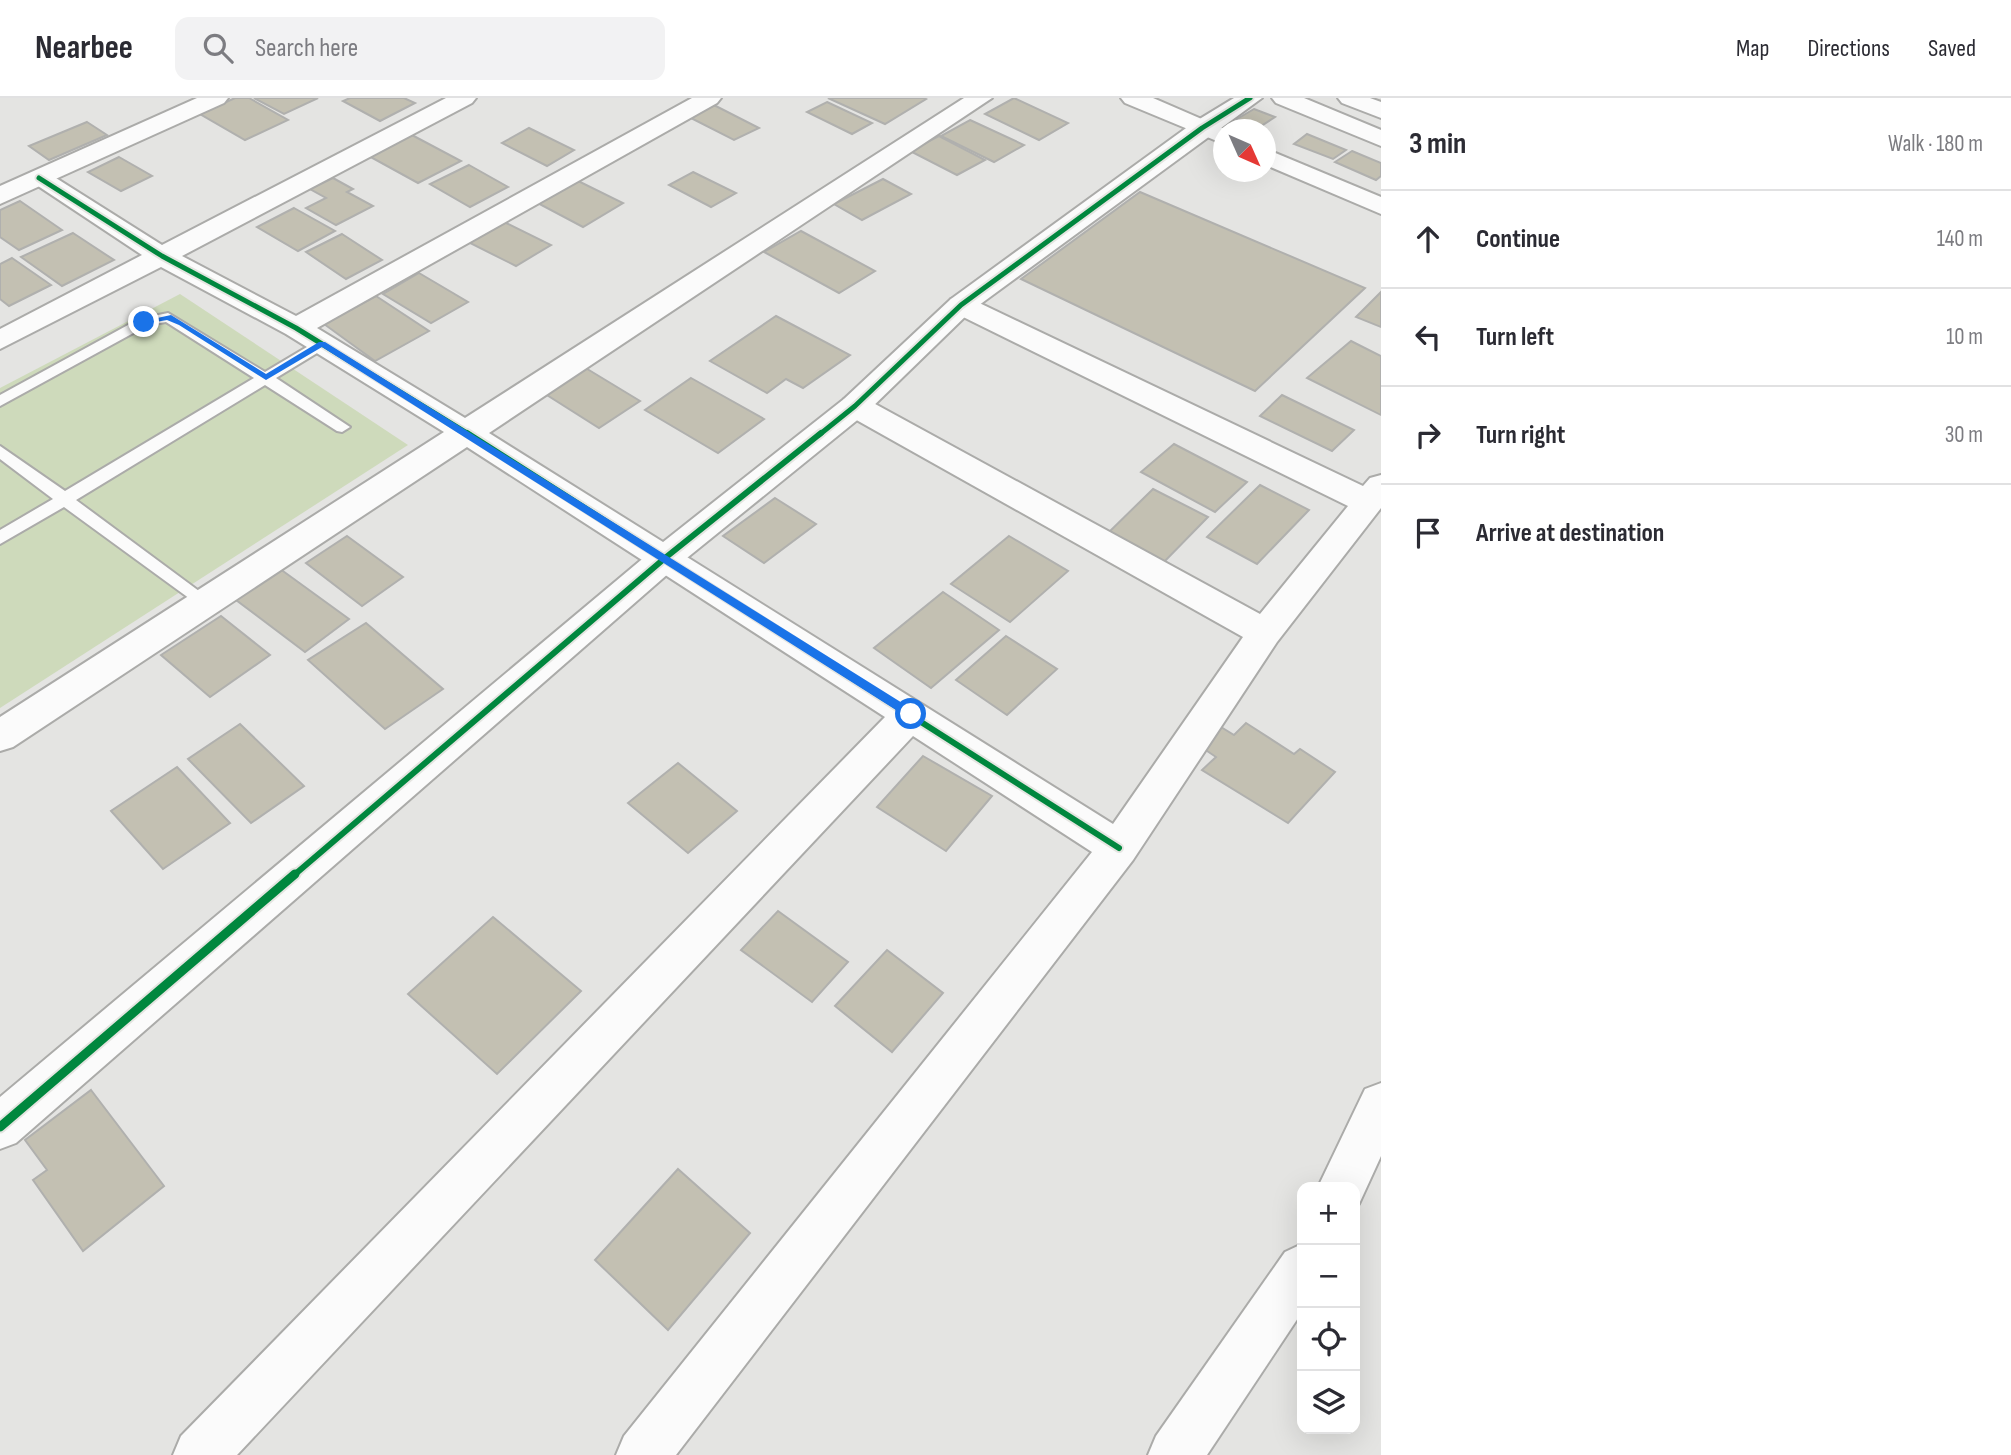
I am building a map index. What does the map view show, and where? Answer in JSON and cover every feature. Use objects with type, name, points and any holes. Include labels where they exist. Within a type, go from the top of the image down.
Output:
[{"type":"main road","points":[[0,196],[216,98]]},
{"type":"main road","points":[[0,340],[464,98]]},
{"type":"main road","points":[[309,336],[709,98]]},
{"type":"main road","points":[[0,736],[464,431],[980,98]]},
{"type":"main road","points":[[1133,98],[1212,132]]},
{"type":"main road","points":[[0,1127],[665,558],[855,406],[961,306],[1212,132],[1250,98]]},
{"type":"main road","points":[[1284,98],[1381,139]]},
{"type":"main road","points":[[1350,98],[1381,111]]},
{"type":"main road","points":[[1276,161],[1381,206]]},
{"type":"main road","points":[[39,178],[162,256],[309,336],[464,431],[1119,848]]},
{"type":"main road","points":[[643,1455],[1119,848],[1265,633],[1375,494],[961,306]]},
{"type":"main road","points":[[855,406],[1265,633]]},
{"type":"main road","points":[[200,1455],[911,714]]},
{"type":"main road","points":[[1344,1182],[1381,1105]]},
{"type":"main road","points":[[1175,1455],[1297,1276]]},
{"type":"lane","points":[[0,401],[144,322],[168,317],[342,427]]},
{"type":"lane","points":[[0,538],[266,377],[309,336]]},
{"type":"lane","points":[[0,451],[197,598]]},
{"type":"lane","points":[[0,730],[380,475]]},
{"type":"green space","points":[[180,294],[408,445],[0,708],[0,388]]},
{"type":"building","points":[[235,98],[249,98],[288,120],[245,140],[200,114]]},
{"type":"building","points":[[254,98],[318,98],[284,114]]},
{"type":"building","points":[[350,98],[404,98],[415,103],[380,121],[343,101]]},
{"type":"building","points":[[828,98],[924,98],[926,99],[885,124]]},
{"type":"building","points":[[1014,98],[1068,123],[1039,140],[985,114]]},
{"type":"building","points":[[706,101],[759,128],[734,140],[681,113]]},
{"type":"building","points":[[827,102],[872,123],[852,134],[807,112]]},
{"type":"building","points":[[1254,109],[1275,117],[1272,119],[1237,119]]},
{"type":"building","points":[[970,120],[1024,145],[994,162],[941,136]]},
{"type":"building","points":[[87,122],[107,135],[49,160],[29,146]]},
{"type":"building","points":[[529,128],[574,150],[547,166],[502,143]]},
{"type":"building","points":[[410,134],[461,161],[418,183],[367,155]]},
{"type":"building","points":[[1307,134],[1346,150],[1333,159],[1294,144]]},
{"type":"building","points":[[939,136],[985,160],[957,175],[910,151]]},
{"type":"building","points":[[1352,151],[1381,163],[1381,176],[1376,180],[1335,162]]},
{"type":"building","points":[[119,157],[152,176],[121,191],[88,172]]},
{"type":"building","points":[[469,165],[508,187],[470,207],[430,184]]},
{"type":"building","points":[[693,172],[736,193],[711,207],[669,185]]},
{"type":"building","points":[[570,177],[623,203],[583,227],[530,199]]},
{"type":"building","points":[[333,178],[353,189],[347,192],[373,206],[336,225],[306,208],[326,198],[310,189]]},
{"type":"building","points":[[883,179],[911,194],[862,220],[834,204]]},
{"type":"building","points":[[1140,192],[1365,288],[1255,391],[1021,279]]},
{"type":"building","points":[[20,201],[62,230],[19,250],[0,237],[0,210]]},
{"type":"building","points":[[294,208],[335,231],[298,251],[257,227]]},
{"type":"building","points":[[500,220],[551,245],[516,266],[466,241]]},
{"type":"building","points":[[801,231],[875,271],[839,293],[764,252]]},
{"type":"building","points":[[73,233],[114,260],[62,286],[21,257]]},
{"type":"building","points":[[342,234],[382,260],[346,279],[306,252]]},
{"type":"building","points":[[12,258],[51,285],[9,306],[0,299],[0,264]]},
{"type":"building","points":[[419,273],[468,302],[431,323],[383,294]]},
{"type":"building","points":[[1381,292],[1381,327],[1356,317]]},
{"type":"building","points":[[376,296],[429,331],[375,361],[324,324]]},
{"type":"building","points":[[776,316],[850,355],[803,388],[786,379],[767,393],[710,361]]},
{"type":"building","points":[[1351,341],[1381,356],[1381,415],[1307,378]]},
{"type":"building","points":[[579,364],[640,401],[599,428],[539,390]]},
{"type":"building","points":[[691,378],[764,419],[718,453],[645,410]]},
{"type":"building","points":[[1282,395],[1354,430],[1332,451],[1260,416]]},
{"type":"building","points":[[1174,444],[1247,482],[1215,512],[1141,472]]},
{"type":"building","points":[[1260,485],[1309,510],[1257,564],[1207,537]]},
{"type":"building","points":[[1153,489],[1208,517],[1162,564],[1107,534]]},
{"type":"building","points":[[775,498],[816,524],[764,563],[723,536]]},
{"type":"building","points":[[347,536],[403,577],[362,606],[306,563]]},
{"type":"building","points":[[1009,536],[1068,571],[1010,622],[951,584]]},
{"type":"building","points":[[276,566],[349,619],[305,652],[232,597]]},
{"type":"building","points":[[943,592],[999,630],[931,688],[874,648]]},
{"type":"building","points":[[221,616],[270,655],[210,697],[161,655]]},
{"type":"building","points":[[366,623],[443,689],[385,729],[308,660]]},
{"type":"building","points":[[1006,636],[1057,669],[1007,715],[956,680]]},
{"type":"building","points":[[1246,723],[1294,754],[1300,749],[1335,772],[1288,823],[1202,770],[1216,757],[1197,744],[1216,724],[1234,735]]},
{"type":"building","points":[[240,724],[304,786],[251,823],[188,759]]},
{"type":"building","points":[[923,756],[992,796],[946,851],[877,807]]},
{"type":"building","points":[[678,763],[737,811],[688,853],[628,803]]},
{"type":"building","points":[[177,767],[230,823],[163,869],[111,811]]},
{"type":"building","points":[[778,911],[848,962],[812,1002],[741,950]]},
{"type":"building","points":[[493,917],[581,991],[497,1074],[408,994]]},
{"type":"building","points":[[887,950],[943,993],[892,1052],[835,1006]]},
{"type":"building","points":[[91,1090],[164,1186],[83,1251],[33,1180],[47,1170],[25,1140]]},
{"type":"building","points":[[678,1169],[750,1233],[668,1330],[595,1260]]},
{"type":"cycle path","points":[[0,1127],[665,558],[855,406],[961,305],[1202,128],[1250,98]]},
{"type":"cycle path","points":[[39,178],[162,256],[296,328],[464,431],[1119,848]]},
{"type":"route","points":[[144,322],[168,317],[182,323],[266,377],[322,344],[911,714]]}]
